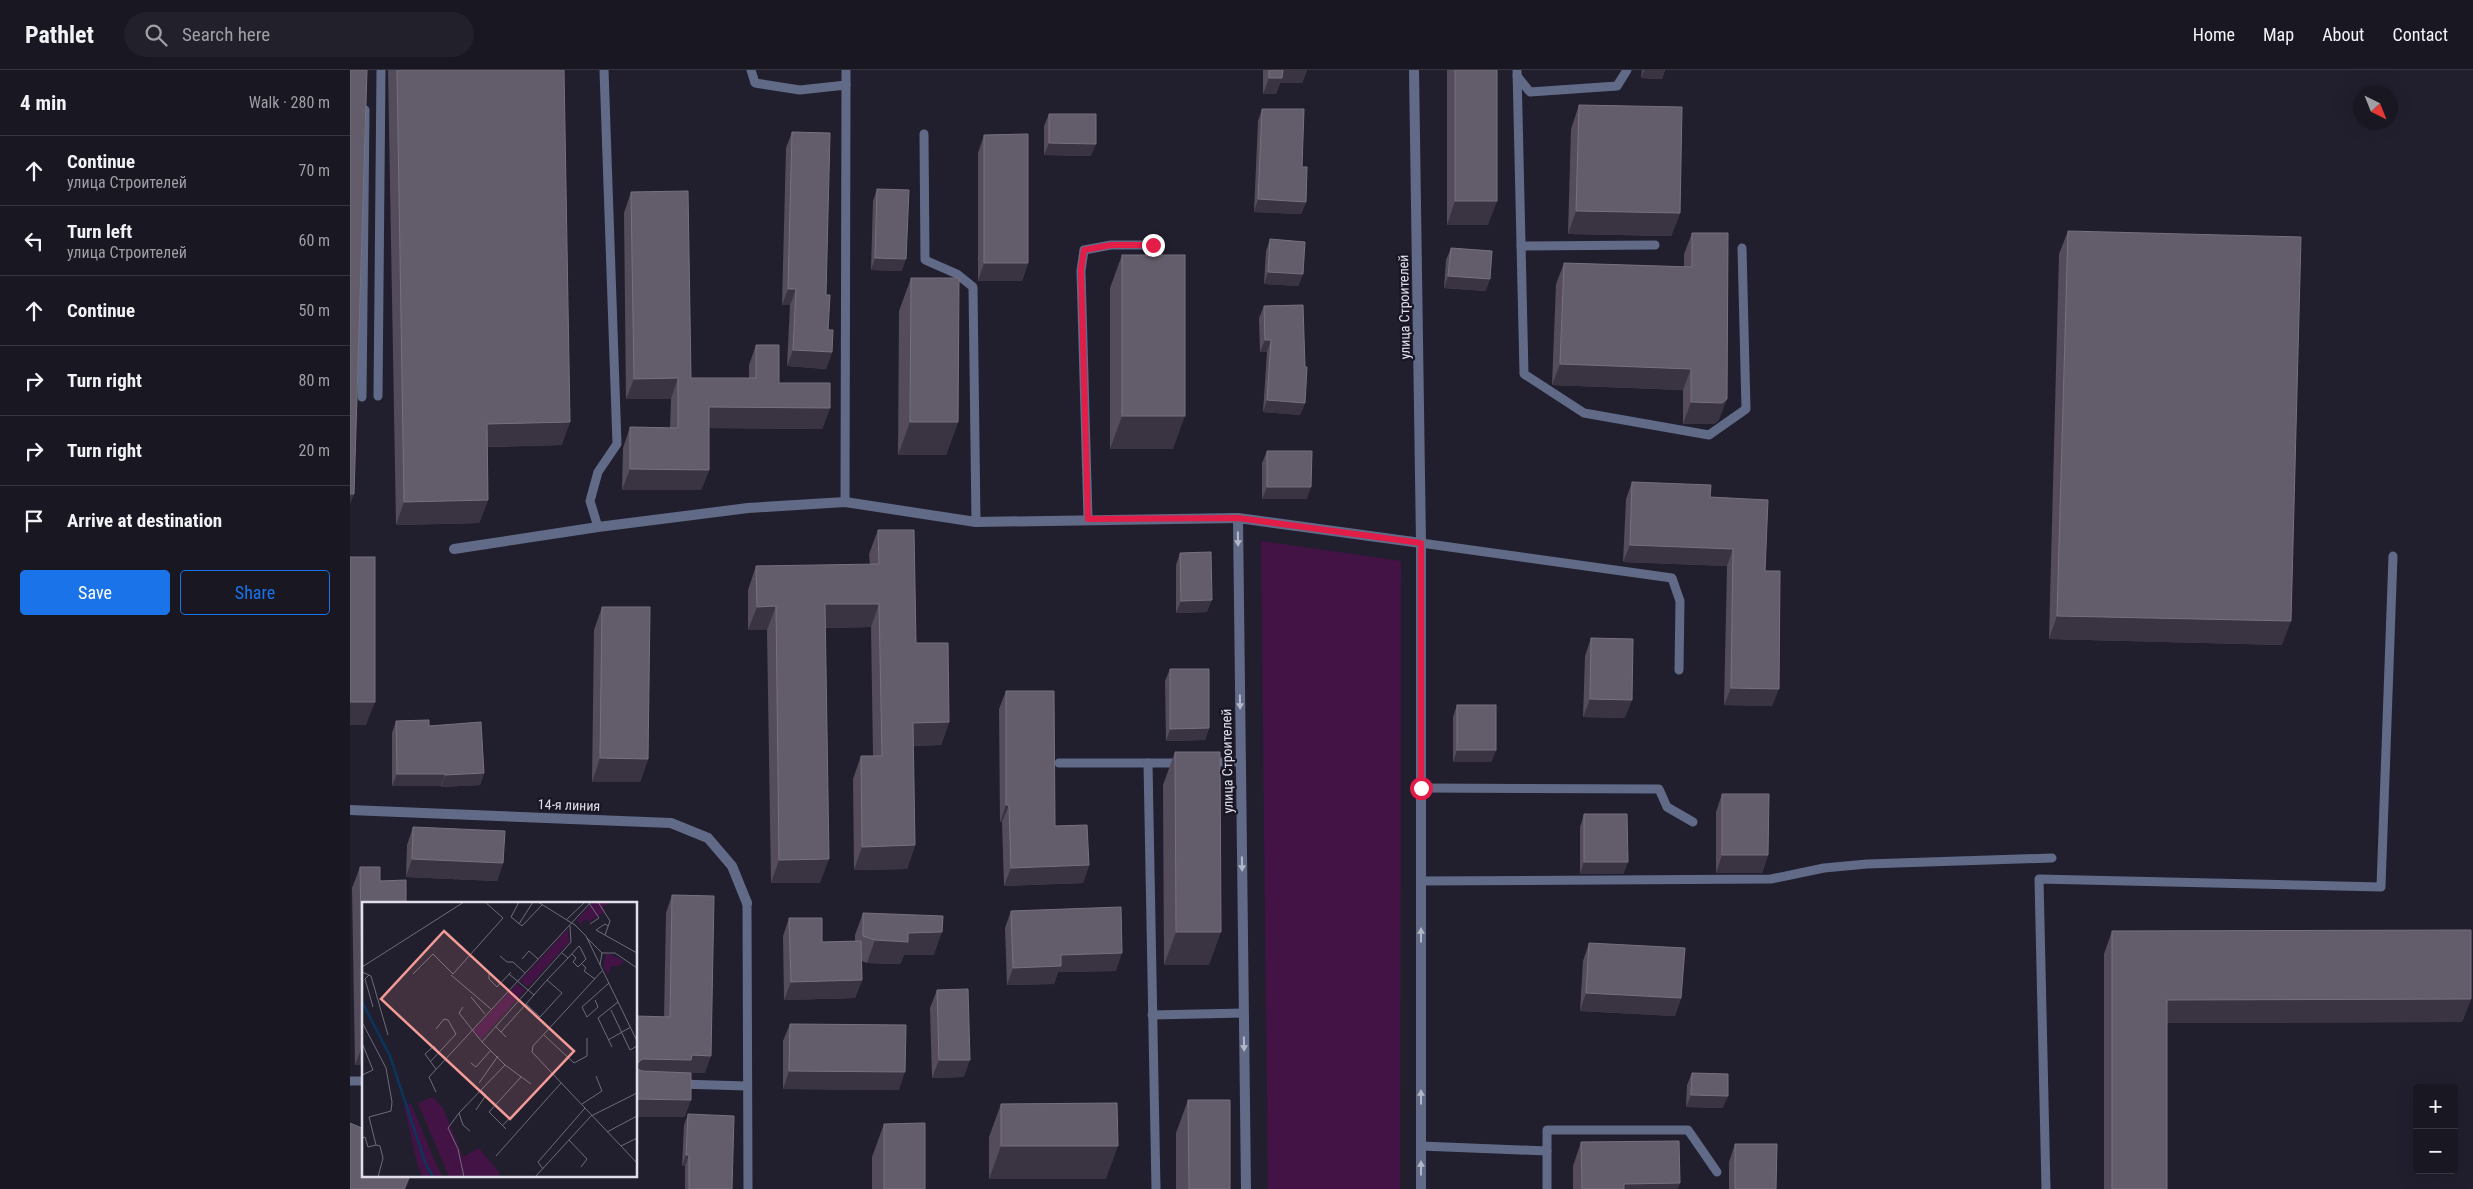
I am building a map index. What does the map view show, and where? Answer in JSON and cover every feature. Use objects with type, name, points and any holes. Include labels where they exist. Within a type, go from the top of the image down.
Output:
[{"type":"street","name":"улица Строителей","points":[[1414,70],[1421,543],[1421,1189]]},
{"type":"street","points":[[454,549],[598,527],[748,508],[845,502],[976,522],[1238,518],[1421,543]]},
{"type":"street","name":"улица Строителей","points":[[1238,518],[1246,1189]]},
{"type":"street","name":"14-я линия","points":[[350,810],[670,823],[708,838],[732,866],[746,903]]},
{"type":"lane","points":[[378,396],[381,70]]},
{"type":"lane","points":[[598,527],[590,501],[598,472],[616,444],[604,70]]},
{"type":"lane","points":[[750,70],[755,83],[800,90],[846,85]]},
{"type":"lane","points":[[845,502],[846,70]]},
{"type":"lane","points":[[1517,73],[1530,92],[1617,86],[1627,70]]},
{"type":"lane","points":[[1517,73],[1524,374],[1584,413],[1709,435],[1746,409],[1742,248]]},
{"type":"lane","points":[[362,397],[366,100]]},
{"type":"lane","points":[[924,134],[924,260],[957,274],[973,287],[976,522]]},
{"type":"lane","points":[[1088,519],[1081,270],[1084,250],[1111,245],[1153,245]]},
{"type":"lane","points":[[1521,246],[1656,245]]},
{"type":"lane","points":[[1421,543],[1672,578],[1680,602],[1679,670]]},
{"type":"lane","points":[[2046,1189],[2039,879],[2382,887],[2393,556]]},
{"type":"lane","points":[[1059,763],[1241,762]]},
{"type":"lane","points":[[1148,763],[1156,1189]]},
{"type":"lane","points":[[1421,788],[1659,789],[1667,807],[1693,822]]},
{"type":"lane","points":[[1421,881],[1771,879],[1824,868],[1867,864],[2052,858]]},
{"type":"lane","points":[[746,903],[748,1189]]},
{"type":"lane","points":[[1152,1015],[1244,1013]]},
{"type":"lane","points":[[673,1084],[748,1086]]},
{"type":"lane","points":[[1547,1189],[1547,1130],[1688,1130],[1717,1172]]},
{"type":"lane","points":[[1421,1146],[1547,1151]]},
{"type":"shaded area","points":[[1261,541],[1401,561],[1400,1189],[1268,1189]]},
{"type":"building","points":[[350,70],[367,70],[354,494],[350,494]]},
{"type":"building","points":[[397,70],[564,70],[570,422],[487,424],[488,500],[404,502]]},
{"type":"building","points":[[1269,70],[1283,70],[1282,78],[1269,78]]},
{"type":"building","points":[[1455,70],[1497,70],[1497,201],[1455,201]]},
{"type":"building","points":[[1579,105],[1682,107],[1680,213],[1576,211]]},
{"type":"building","points":[[1262,109],[1304,109],[1302,167],[1307,167],[1306,202],[1258,199]]},
{"type":"building","points":[[1049,114],[1096,114],[1096,144],[1049,143]]},
{"type":"building","points":[[792,132],[830,133],[826,295],[830,295],[828,330],[833,330],[832,352],[793,350],[796,289],[788,289]]},
{"type":"building","points":[[1028,134],[1028,263],[984,263],[984,135]]},
{"type":"building","points":[[877,189],[909,190],[906,259],[875,258]]},
{"type":"building","points":[[688,191],[691,378],[756,378],[756,345],[779,345],[779,383],[830,383],[830,408],[709,407],[709,470],[630,469],[630,427],[678,428],[678,378],[634,379],[631,192]]},
{"type":"building","points":[[2068,231],[2301,237],[2291,621],[2057,616]]},
{"type":"building","points":[[1692,233],[1728,233],[1727,399],[1722,403],[1691,402],[1691,369],[1560,364],[1564,263],[1692,267]]},
{"type":"building","points":[[1270,239],[1305,242],[1303,274],[1268,272]]},
{"type":"building","points":[[1451,248],[1492,251],[1490,279],[1448,276]]},
{"type":"building","points":[[1122,255],[1185,255],[1185,416],[1122,416]]},
{"type":"building","points":[[911,278],[959,278],[958,422],[910,422]]},
{"type":"building","points":[[1303,305],[1305,367],[1307,367],[1305,403],[1267,400],[1271,340],[1265,340],[1264,306]]},
{"type":"building","points":[[1267,451],[1312,451],[1311,487],[1267,487]]},
{"type":"building","points":[[1632,482],[1711,485],[1710,497],[1768,500],[1765,571],[1780,571],[1779,689],[1731,688],[1733,549],[1630,545]]},
{"type":"building","points":[[878,530],[914,530],[916,643],[948,643],[949,722],[913,723],[915,845],[862,847],[861,756],[882,756],[879,604],[825,604],[829,859],[779,860],[776,606],[757,607],[756,566],[879,564]]},
{"type":"building","points":[[1211,552],[1212,600],[1181,601],[1180,553]]},
{"type":"building","points":[[350,557],[375,557],[375,702],[350,702]]},
{"type":"building","points":[[602,607],[650,607],[648,759],[600,758]]},
{"type":"building","points":[[1591,638],[1633,639],[1632,700],[1590,699]]},
{"type":"building","points":[[1170,669],[1209,669],[1209,728],[1170,729]]},
{"type":"building","points":[[1006,691],[1054,691],[1055,826],[1087,825],[1089,865],[1011,868],[1009,805],[1006,805]]},
{"type":"building","points":[[1457,705],[1496,705],[1496,750],[1457,750]]},
{"type":"building","points":[[429,720],[429,726],[481,722],[484,773],[445,775],[397,774],[396,721]]},
{"type":"building","points":[[1175,752],[1220,752],[1221,932],[1176,932]]},
{"type":"building","points":[[1722,794],[1769,794],[1768,855],[1722,855]]},
{"type":"building","points":[[1584,814],[1627,814],[1628,862],[1584,862]]},
{"type":"building","points":[[413,827],[505,831],[503,863],[412,859]]},
{"type":"building","points":[[360,867],[380,867],[380,881],[406,880],[406,902],[362,902],[362,985]]},
{"type":"building","points":[[672,895],[714,896],[711,1056],[692,1055],[691,1060],[642,1059],[638,1063],[638,1016],[670,1017]]},
{"type":"building","points":[[1121,907],[1122,953],[1061,955],[1061,966],[1013,968],[1011,911]]},
{"type":"building","points":[[863,913],[943,916],[942,932],[908,933],[908,942],[875,940],[863,936]]},
{"type":"building","points":[[789,918],[822,918],[822,942],[861,941],[862,980],[791,982]]},
{"type":"building","points":[[2471,930],[2471,999],[2167,1000],[2167,1189],[2112,1189],[2112,931]]},
{"type":"building","points":[[1589,943],[1685,948],[1681,998],[1586,993]]},
{"type":"building","points":[[968,989],[970,1060],[939,1060],[937,990]]},
{"type":"building","points":[[790,1024],[906,1025],[905,1072],[789,1071]]},
{"type":"building","points":[[638,1069],[691,1073],[691,1100],[638,1099]]},
{"type":"building","points":[[1692,1073],[1728,1074],[1728,1096],[1691,1095]]},
{"type":"building","points":[[1188,1100],[1230,1100],[1230,1189],[1189,1189]]},
{"type":"building","points":[[1117,1103],[1118,1146],[1001,1146],[1001,1104]]},
{"type":"building","points":[[688,1114],[734,1116],[732,1189],[689,1189],[689,1155],[686,1155]]},
{"type":"building","points":[[350,1123],[362,1128],[362,1176],[410,1176],[404,1189],[350,1189]]},
{"type":"building","points":[[925,1123],[925,1189],[884,1189],[884,1124]]},
{"type":"building","points":[[1679,1141],[1680,1183],[1624,1184],[1624,1189],[1582,1189],[1581,1142]]},
{"type":"building","points":[[1735,1144],[1777,1144],[1776,1189],[1735,1189]]},
{"type":"route","points":[[1153,245],[1111,245],[1084,250],[1081,270],[1088,519],[1238,518],[1421,543],[1421,788]]}]
